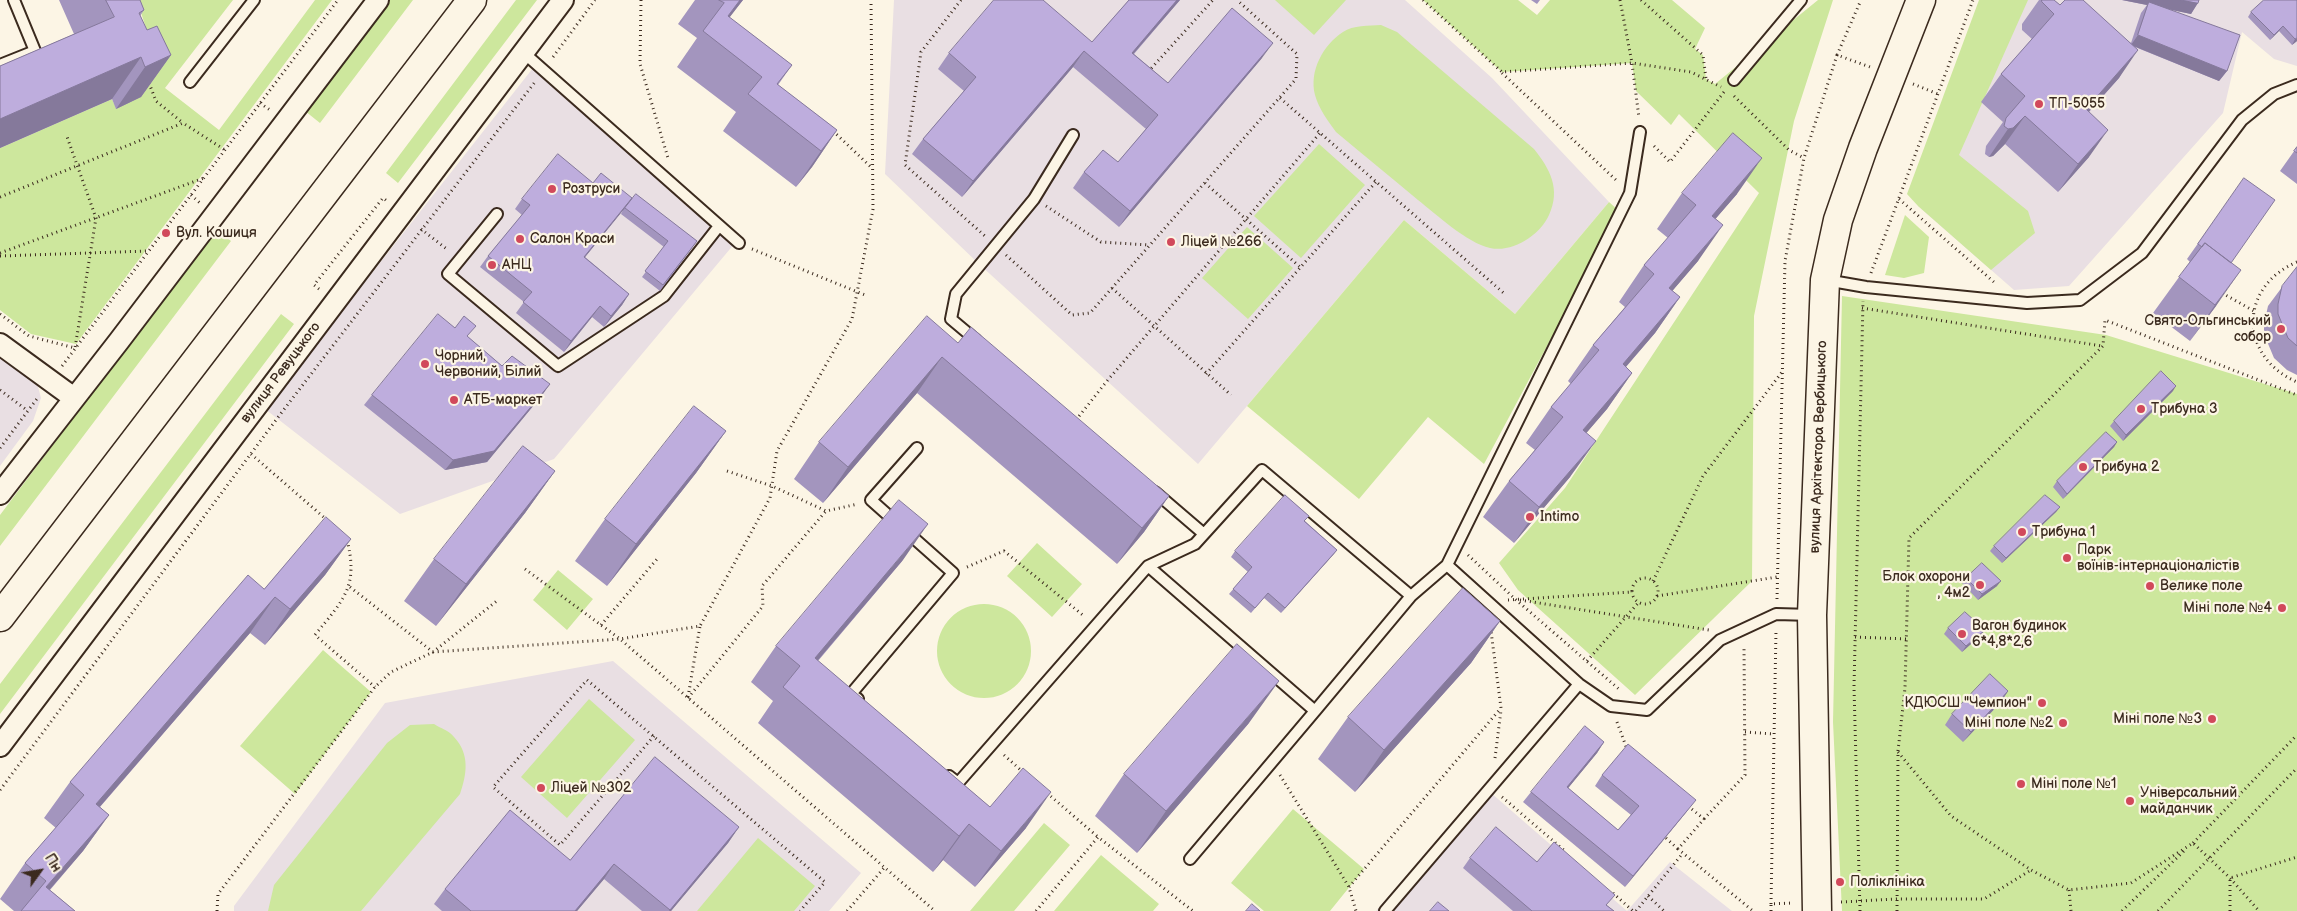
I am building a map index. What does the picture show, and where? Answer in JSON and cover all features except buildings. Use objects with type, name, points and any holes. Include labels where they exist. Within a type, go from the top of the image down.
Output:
[{"type":"street","points":[[0,494],[378,0]]},
{"type":"street","points":[[0,617],[472,0]]},
{"type":"street","name":"вулиця Ревуцького","points":[[0,746],[563,0]]},
{"type":"street","name":"вулиця Архітектора Вербицького","points":[[1817,906],[1812,615],[1825,280],[1838,220],[1866,140],[1922,0]]},
{"type":"street","points":[[0,344],[74,398]]},
{"type":"lane","points":[[0,65],[35,51],[14,0]]},
{"type":"lane","points":[[190,82],[254,0]]},
{"type":"lane","points":[[1734,80],[1801,0]]},
{"type":"lane","points":[[524,53],[543,72],[739,243]]},
{"type":"lane","points":[[1825,280],[1866,287],[2027,304],[2080,300],[2142,253],[2242,120],[2274,94],[2297,85]]},
{"type":"lane","points":[[1190,859],[1411,596],[1447,564],[1630,193],[1640,132]]},
{"type":"lane","points":[[987,350],[951,319],[956,294],[1034,199],[1073,135]]},
{"type":"lane","points":[[497,214],[448,274],[558,366],[664,296],[719,226]]},
{"type":"lane","points":[[867,707],[851,694],[953,573],[871,500],[917,448]]},
{"type":"lane","points":[[943,770],[958,783],[1148,566],[1194,544],[1262,470],[1411,596]]},
{"type":"lane","points":[[1146,485],[1204,534]]},
{"type":"lane","points":[[1447,564],[1579,684],[1611,706],[1647,710],[1720,640],[1776,614],[1812,615]]},
{"type":"lane","points":[[1148,566],[1315,711]]},
{"type":"lane","points":[[1385,911],[1579,684]]},
{"type":"path","points":[[0,448],[338,0]]},
{"type":"path","points":[[0,790],[251,454],[543,72],[595,0]]},
{"type":"path","points":[[641,0],[640,64],[677,189]]},
{"type":"path","points":[[688,698],[700,626],[770,498],[777,451],[852,319],[873,209],[871,0]]},
{"type":"path","points":[[961,0],[920,52],[905,165],[1072,314],[1090,313],[1296,79],[1297,54],[1237,0]]},
{"type":"path","points":[[1145,75],[1213,0]]},
{"type":"path","points":[[1423,0],[1630,193]]},
{"type":"path","points":[[1620,0],[1632,63],[1640,132],[1670,162],[1734,80]]},
{"type":"path","points":[[1641,0],[1702,55],[1706,80]]},
{"type":"path","points":[[1837,55],[1861,0]]},
{"type":"path","points":[[1860,911],[1854,687],[1862,308],[1866,287],[1973,0]]},
{"type":"path","points":[[1502,72],[1632,63],[1691,72],[1726,89],[1789,150],[1804,158]]},
{"type":"path","points":[[147,76],[156,102],[183,124],[225,150]]},
{"type":"path","points":[[1280,98],[1506,295]]},
{"type":"path","points":[[0,197],[183,124]]},
{"type":"path","points":[[828,126],[872,168]]},
{"type":"path","points":[[1074,424],[1153,327],[1320,133]]},
{"type":"path","points":[[66,134],[96,218],[75,348]]},
{"type":"path","points":[[0,254],[204,178]]},
{"type":"path","points":[[1206,374],[1376,182]]},
{"type":"path","points":[[1205,183],[1300,268]]},
{"type":"path","points":[[314,285],[382,198],[460,260]]},
{"type":"path","points":[[1034,199],[1101,242],[1150,245]]},
{"type":"path","points":[[1899,199],[2002,289]]},
{"type":"path","points":[[739,243],[865,295]]},
{"type":"path","points":[[0,254],[148,251]]},
{"type":"path","points":[[2297,262],[2282,268],[2267,282],[2257,299],[2252,320],[2256,342],[2266,360],[2282,375],[2297,382]]},
{"type":"path","points":[[1112,288],[1153,327],[1231,395]]},
{"type":"path","points":[[2220,292],[2254,311]]},
{"type":"path","points":[[1862,308],[2103,346]]},
{"type":"path","points":[[0,314],[29,336],[75,348]]},
{"type":"path","points":[[1898,911],[1896,899],[1898,751],[1905,688],[1909,538],[2103,346],[2106,320],[2297,395]]},
{"type":"path","points":[[1653,581],[1703,476],[1782,372]]},
{"type":"path","points":[[0,390],[28,411]]},
{"type":"path","points":[[251,454],[332,525]]},
{"type":"path","points":[[727,471],[772,486],[826,511]]},
{"type":"path","points":[[688,698],[763,606],[762,586],[826,511],[871,500]]},
{"type":"path","points":[[347,538],[353,562],[350,587],[338,607],[315,635],[375,687]]},
{"type":"path","points":[[1456,544],[1515,599],[1624,694]]},
{"type":"path","points":[[953,573],[1004,550],[1096,625]]},
{"type":"path","points":[[601,625],[657,559]]},
{"type":"path","points":[[525,569],[620,639],[935,911]]},
{"type":"path","points":[[1657,596],[1777,576]]},
{"type":"path","points":[[1632,592],[1638,581],[1646,579],[1653,581],[1658,588],[1657,596],[1651,603],[1639,602]]},
{"type":"path","points":[[350,587],[433,652],[620,639],[700,626]]},
{"type":"path","points":[[1566,852],[1491,787],[1501,708],[1487,601],[1632,592]]},
{"type":"path","points":[[1632,592],[1639,602]]},
{"type":"path","points":[[1515,599],[1625,618],[1713,630],[1706,635]]},
{"type":"path","points":[[217,911],[218,894],[375,687],[391,672],[433,652],[498,600]]},
{"type":"path","points":[[1587,661],[1639,602]]},
{"type":"path","points":[[1678,849],[1745,775],[1744,629]]},
{"type":"path","points":[[1855,637],[1906,639]]},
{"type":"path","points":[[654,736],[560,845],[493,787],[587,680],[654,736],[825,882],[800,911]]},
{"type":"path","points":[[1611,706],[1628,753]]},
{"type":"path","points":[[1350,887],[1501,708]]},
{"type":"path","points":[[1745,732],[1774,734]]},
{"type":"path","points":[[2122,911],[2193,843],[2297,735]]},
{"type":"path","points":[[992,745],[1027,776]]},
{"type":"path","points":[[1898,751],[1951,816],[2032,870],[2069,890],[2131,883],[2193,843]]},
{"type":"path","points":[[1272,762],[1350,887],[1356,911]]},
{"type":"path","points":[[2158,911],[2297,768]]},
{"type":"path","points":[[1041,788],[1098,837],[1192,911]]},
{"type":"path","points":[[1683,801],[1704,819]]},
{"type":"path","points":[[1036,911],[1098,837]]},
{"type":"path","points":[[1666,838],[1753,911]]},
{"type":"path","points":[[2193,843],[2230,878],[2260,911]]},
{"type":"path","points":[[1611,891],[1635,911],[1683,853]]},
{"type":"path","points":[[2230,878],[2297,857]]},
{"type":"path","points":[[847,911],[884,868]]},
{"type":"path","points":[[1771,911],[1771,904],[1817,906],[1896,899],[1984,899],[2032,870]]},
{"type":"path","points":[[2230,878],[2230,911]]},
{"type":"path","points":[[2069,890],[2071,911]]},
{"type":"path","points":[[1648,896],[1664,911]]},
{"type":"shaded area","name":"Ліцей №266","points":[[894,0],[1405,0],[1492,78],[1609,202],[1515,314],[1404,220],[1198,464],[979,264],[885,174]]},
{"type":"shaded area","points":[[2005,0],[2297,0],[2297,66],[2274,59],[2242,32],[2223,113],[2069,286],[2014,290],[1918,206]]},
{"type":"shaded area","points":[[533,68],[735,243],[554,459],[400,514],[265,409]]},
{"type":"shaded area","points":[[0,344],[37,383],[41,398],[33,421],[0,466]]},
{"type":"shaded area","name":"Ліцей №302","points":[[613,661],[861,873],[829,911],[234,911],[234,906],[385,703]]},
{"type":"shaded area","points":[[1483,786],[1627,911],[1376,911]]},
{"type":"shaded area","points":[[1670,862],[1732,911],[1627,911]]},
{"type":"green space","points":[[137,0],[233,0],[165,88],[219,130],[315,0],[332,0],[76,344],[31,334],[0,310],[0,148],[112,99],[116,108],[158,66]]},
{"type":"green space","points":[[389,0],[413,0],[320,123],[305,111]]},
{"type":"green space","points":[[516,0],[537,0],[398,183],[386,173]]},
{"type":"green space","points":[[1275,0],[1346,0],[1314,35]]},
{"type":"green space","points":[[1423,0],[1518,0],[1537,15],[1550,0],[1672,0],[1705,28],[1695,49],[1703,55],[1706,79],[1715,84],[1818,0],[1833,0],[1794,121],[1754,316],[1752,581],[1635,695],[1518,590],[1499,563],[1565,488],[1759,193],[1679,114],[1671,125],[1636,91],[1632,63],[1502,72]]},
{"type":"green space","points":[[1979,0],[2028,0],[1959,155],[2028,211],[2035,233],[1991,270],[1918,206],[1907,194]]},
{"type":"green space","points":[[1381,25],[1397,32],[1534,149],[1545,164],[1554,188],[1552,206],[1545,222],[1525,241],[1508,248],[1490,248],[1462,234],[1346,141],[1336,132],[1321,110],[1315,95],[1314,77],[1319,59],[1324,51],[1336,37],[1351,28]]},
{"type":"green space","points":[[1319,144],[1365,185],[1301,258],[1254,216]]},
{"type":"green space","points":[[1609,202],[1619,211],[1484,464],[1428,417],[1359,499],[1247,406],[1404,220],[1515,314]]},
{"type":"green space","points":[[1905,215],[1929,237],[1924,273],[1904,278],[1885,275]]},
{"type":"green space","points":[[1247,227],[1293,268],[1248,319],[1202,278]]},
{"type":"green space","points":[[216,229],[231,241],[0,546],[0,515]]},
{"type":"green space","name":"Парк воїнів-інтернаціоналістів","points":[[1842,296],[2106,335],[2297,394],[2297,911],[1842,911],[1833,722]]},
{"type":"green space","points":[[281,314],[294,324],[0,714],[0,684]]},
{"type":"green space","points":[[1037,543],[1082,584],[1052,617],[1007,576]]},
{"type":"green space","points":[[558,570],[593,599],[567,630],[533,600]]},
{"type":"green space","points":[[984,604],[1002,608],[1017,618],[1027,633],[1031,651],[1027,669],[1017,684],[1002,694],[984,698],[966,694],[951,684],[941,669],[937,651],[941,633],[951,618],[966,608]]},
{"type":"green space","points":[[323,650],[371,692],[295,794],[240,746]]},
{"type":"green space","points":[[589,699],[635,740],[567,818],[521,777]]},
{"type":"green space","points":[[434,724],[452,735],[463,750],[466,764],[460,794],[361,911],[268,911],[274,885],[387,743],[410,725]]},
{"type":"green space","points":[[1293,809],[1364,869],[1330,911],[1264,911],[1231,883]]},
{"type":"green space","points":[[1044,823],[1070,845],[1014,911],[970,911]]},
{"type":"green space","points":[[758,838],[815,886],[794,911],[697,911]]},
{"type":"green space","points":[[1101,855],[1159,904],[1153,911],[1054,911]]},
{"type":"place","name":"ТП-5055","points":[[2039,104]]},
{"type":"place","name":"Розтруси","points":[[552,189]]},
{"type":"place","name":"Вул. Кошиця","points":[[166,233]]},
{"type":"place","name":"Салон Краси","points":[[520,239]]},
{"type":"place","name":"Ліцей №266","points":[[1171,242]]},
{"type":"place","name":"АНЦ","points":[[492,265]]},
{"type":"place","name":"Свято-Ольгинський собор","points":[[2281,329]]},
{"type":"place","name":"Чорний, Червоний, Білий","points":[[425,364]]},
{"type":"place","name":"АТБ-маркет","points":[[454,400]]},
{"type":"place","name":"Трибуна 3","points":[[2141,409]]},
{"type":"place","name":"Трибуна 2","points":[[2083,467]]},
{"type":"place","name":"Intimo","points":[[1530,517]]},
{"type":"place","name":"Трибуна 1","points":[[2022,532]]},
{"type":"place","name":"Парк воїнів-інтернаціоналістів","points":[[2067,558]]},
{"type":"place","name":"Блок охорони , 4м2","points":[[1980,585]]},
{"type":"place","name":"Велике поле","points":[[2150,586]]},
{"type":"place","name":"Міні поле №4","points":[[2282,608]]},
{"type":"place","name":"Вагон будинок 6*4,8*2,6","points":[[1962,634]]},
{"type":"place","name":"КДЮСШ \"Чемпион\"","points":[[2042,703]]},
{"type":"place","name":"Міні поле №3","points":[[2212,719]]},
{"type":"place","name":"Міні поле №2","points":[[2063,723]]},
{"type":"place","name":"Міні поле №1","points":[[2021,784]]},
{"type":"place","name":"Ліцей №302","points":[[541,788]]},
{"type":"place","name":"Універсальний майданчик","points":[[2130,801]]},
{"type":"place","name":"Поліклініка","points":[[1840,882]]}]
